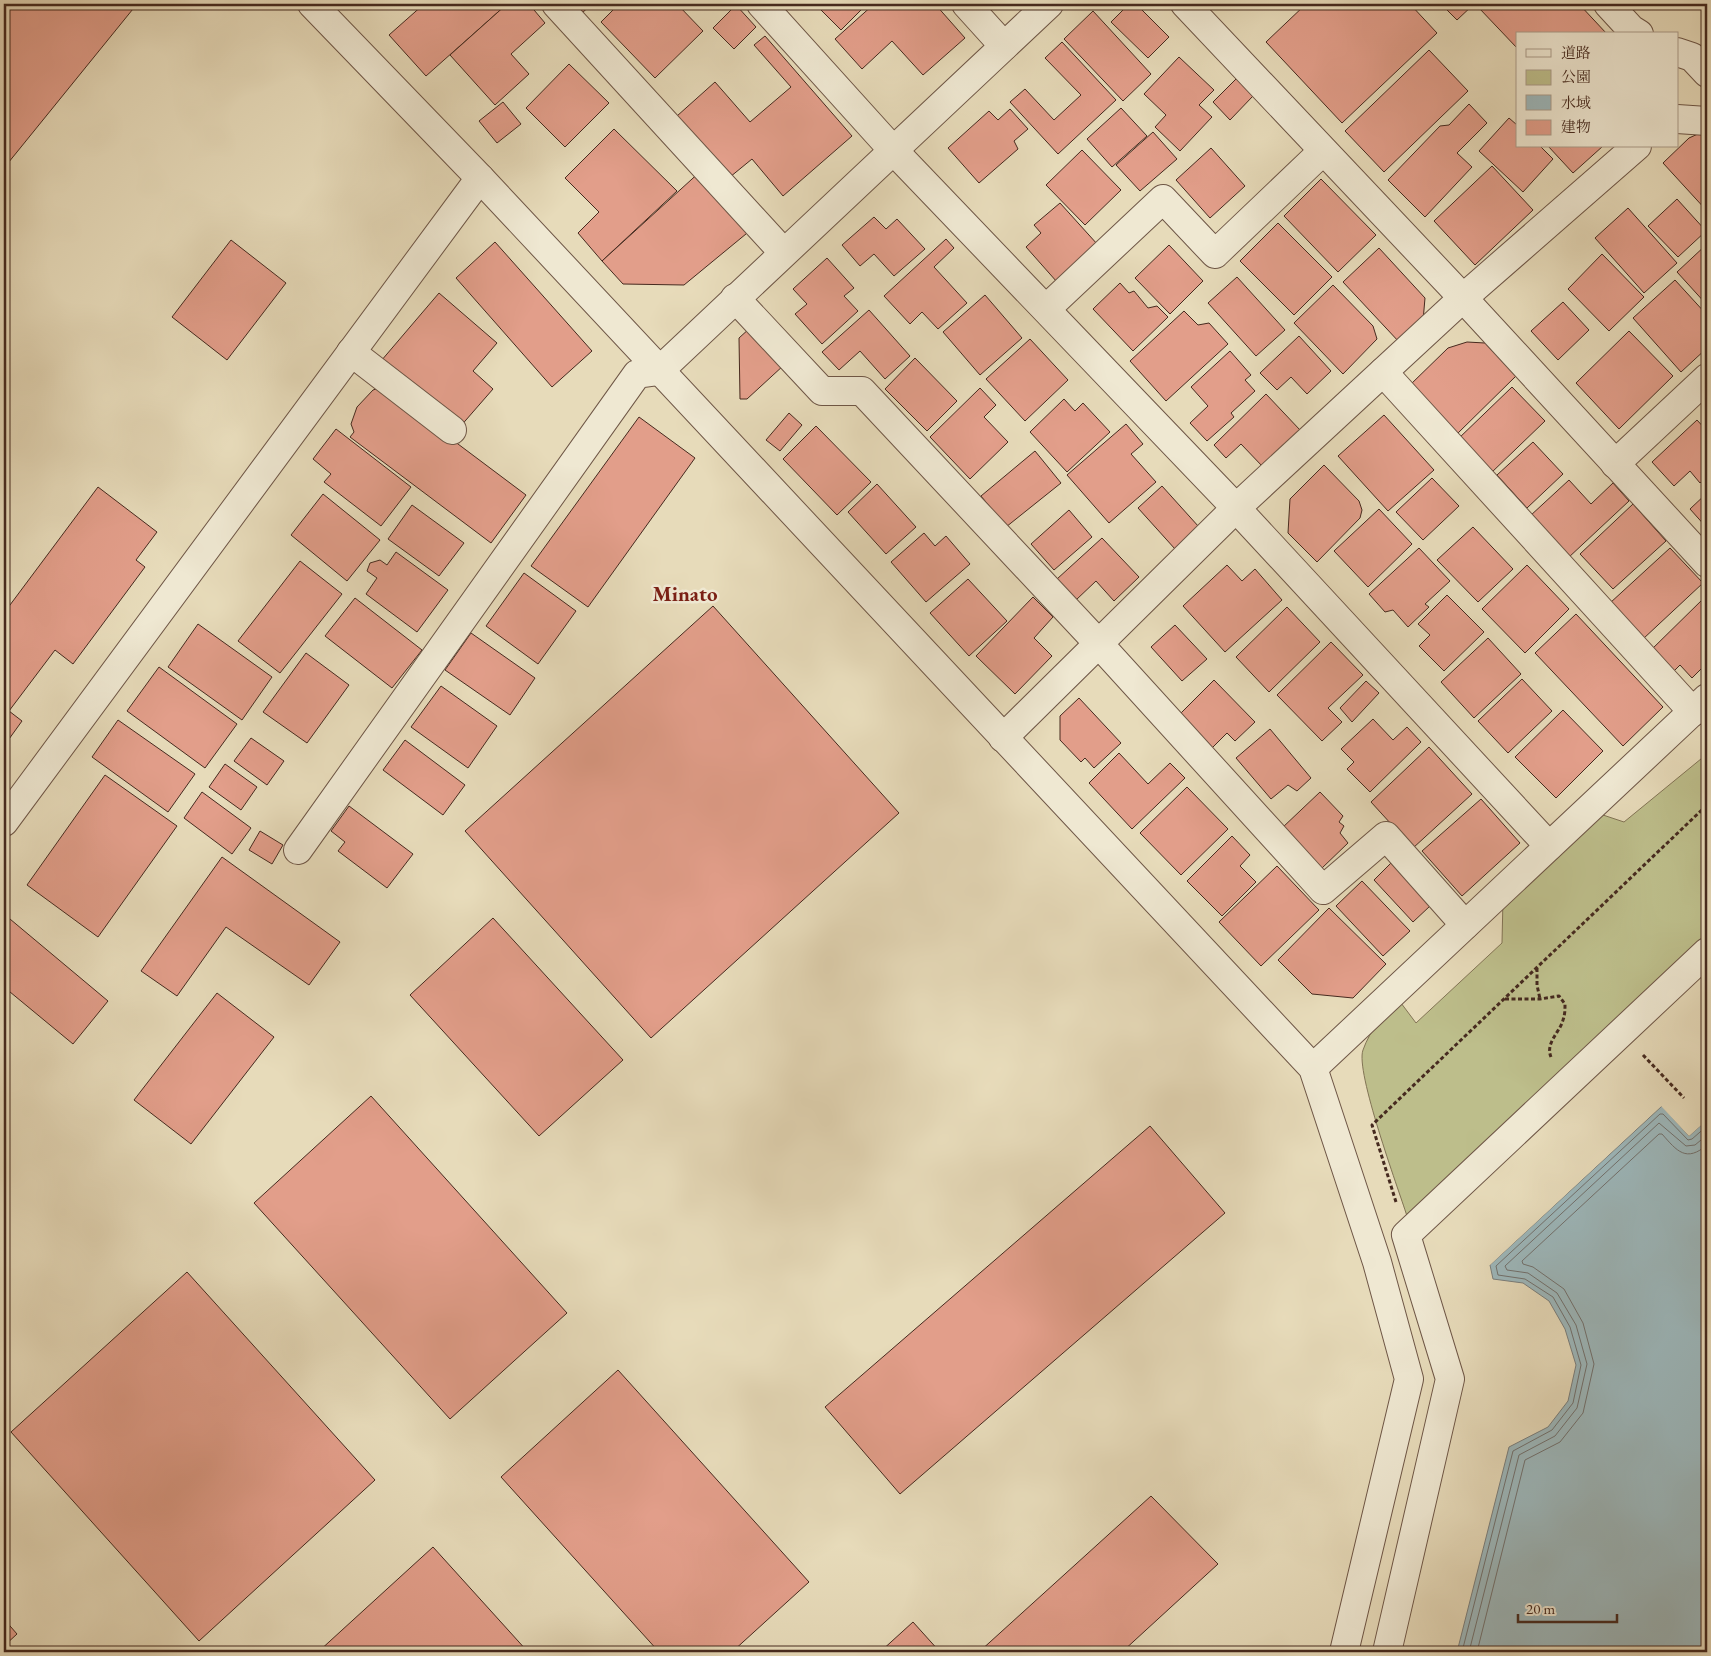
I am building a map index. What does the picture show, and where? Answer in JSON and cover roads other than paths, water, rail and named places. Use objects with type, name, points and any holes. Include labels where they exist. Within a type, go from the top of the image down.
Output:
[{"type":"street","points":[[312,4],[480,178],[1312,1068],[1377,1262],[1409,1379],[1344,1652]]},
{"type":"street","points":[[556,4],[783,252]]},
{"type":"street","points":[[761,4],[892,149],[1236,508],[1549,846]]},
{"type":"street","points":[[966,4],[1004,46]]},
{"type":"street","points":[[298,850],[637,374],[659,371],[892,149],[1049,4]]},
{"type":"street","points":[[1185,4],[1462,298],[1707,563]]},
{"type":"street","points":[[1608,4],[1631,29],[1636,32]]},
{"type":"street","points":[[1678,52],[1692,57],[1707,73]]},
{"type":"street","points":[[1678,119],[1707,121]]},
{"type":"street","points":[[1003,738],[1236,508],[1462,298],[1635,148]]},
{"type":"street","points":[[1046,310],[1163,199],[1214,254],[1323,151]]},
{"type":"street","points":[[4,822],[480,178]]},
{"type":"street","points":[[735,298],[822,391],[862,391],[1099,644],[1323,890],[1386,836],[1465,925]]},
{"type":"street","points":[[351,352],[452,430]]},
{"type":"street","points":[[1312,1068],[1700,705],[1383,372]]},
{"type":"street","points":[[1614,464],[1707,378]]},
{"type":"street","points":[[1387,1652],[1450,1379],[1406,1236],[1707,952]]},
{"type":"water","points":[[1662,1106],[1689,1136],[1707,1120],[1707,1652],[1457,1652],[1509,1447],[1548,1427],[1568,1401],[1576,1365],[1565,1329],[1549,1301],[1523,1283],[1493,1279],[1490,1265]]},
{"type":"district","name":"Minato","points":[[685,593]]}]
